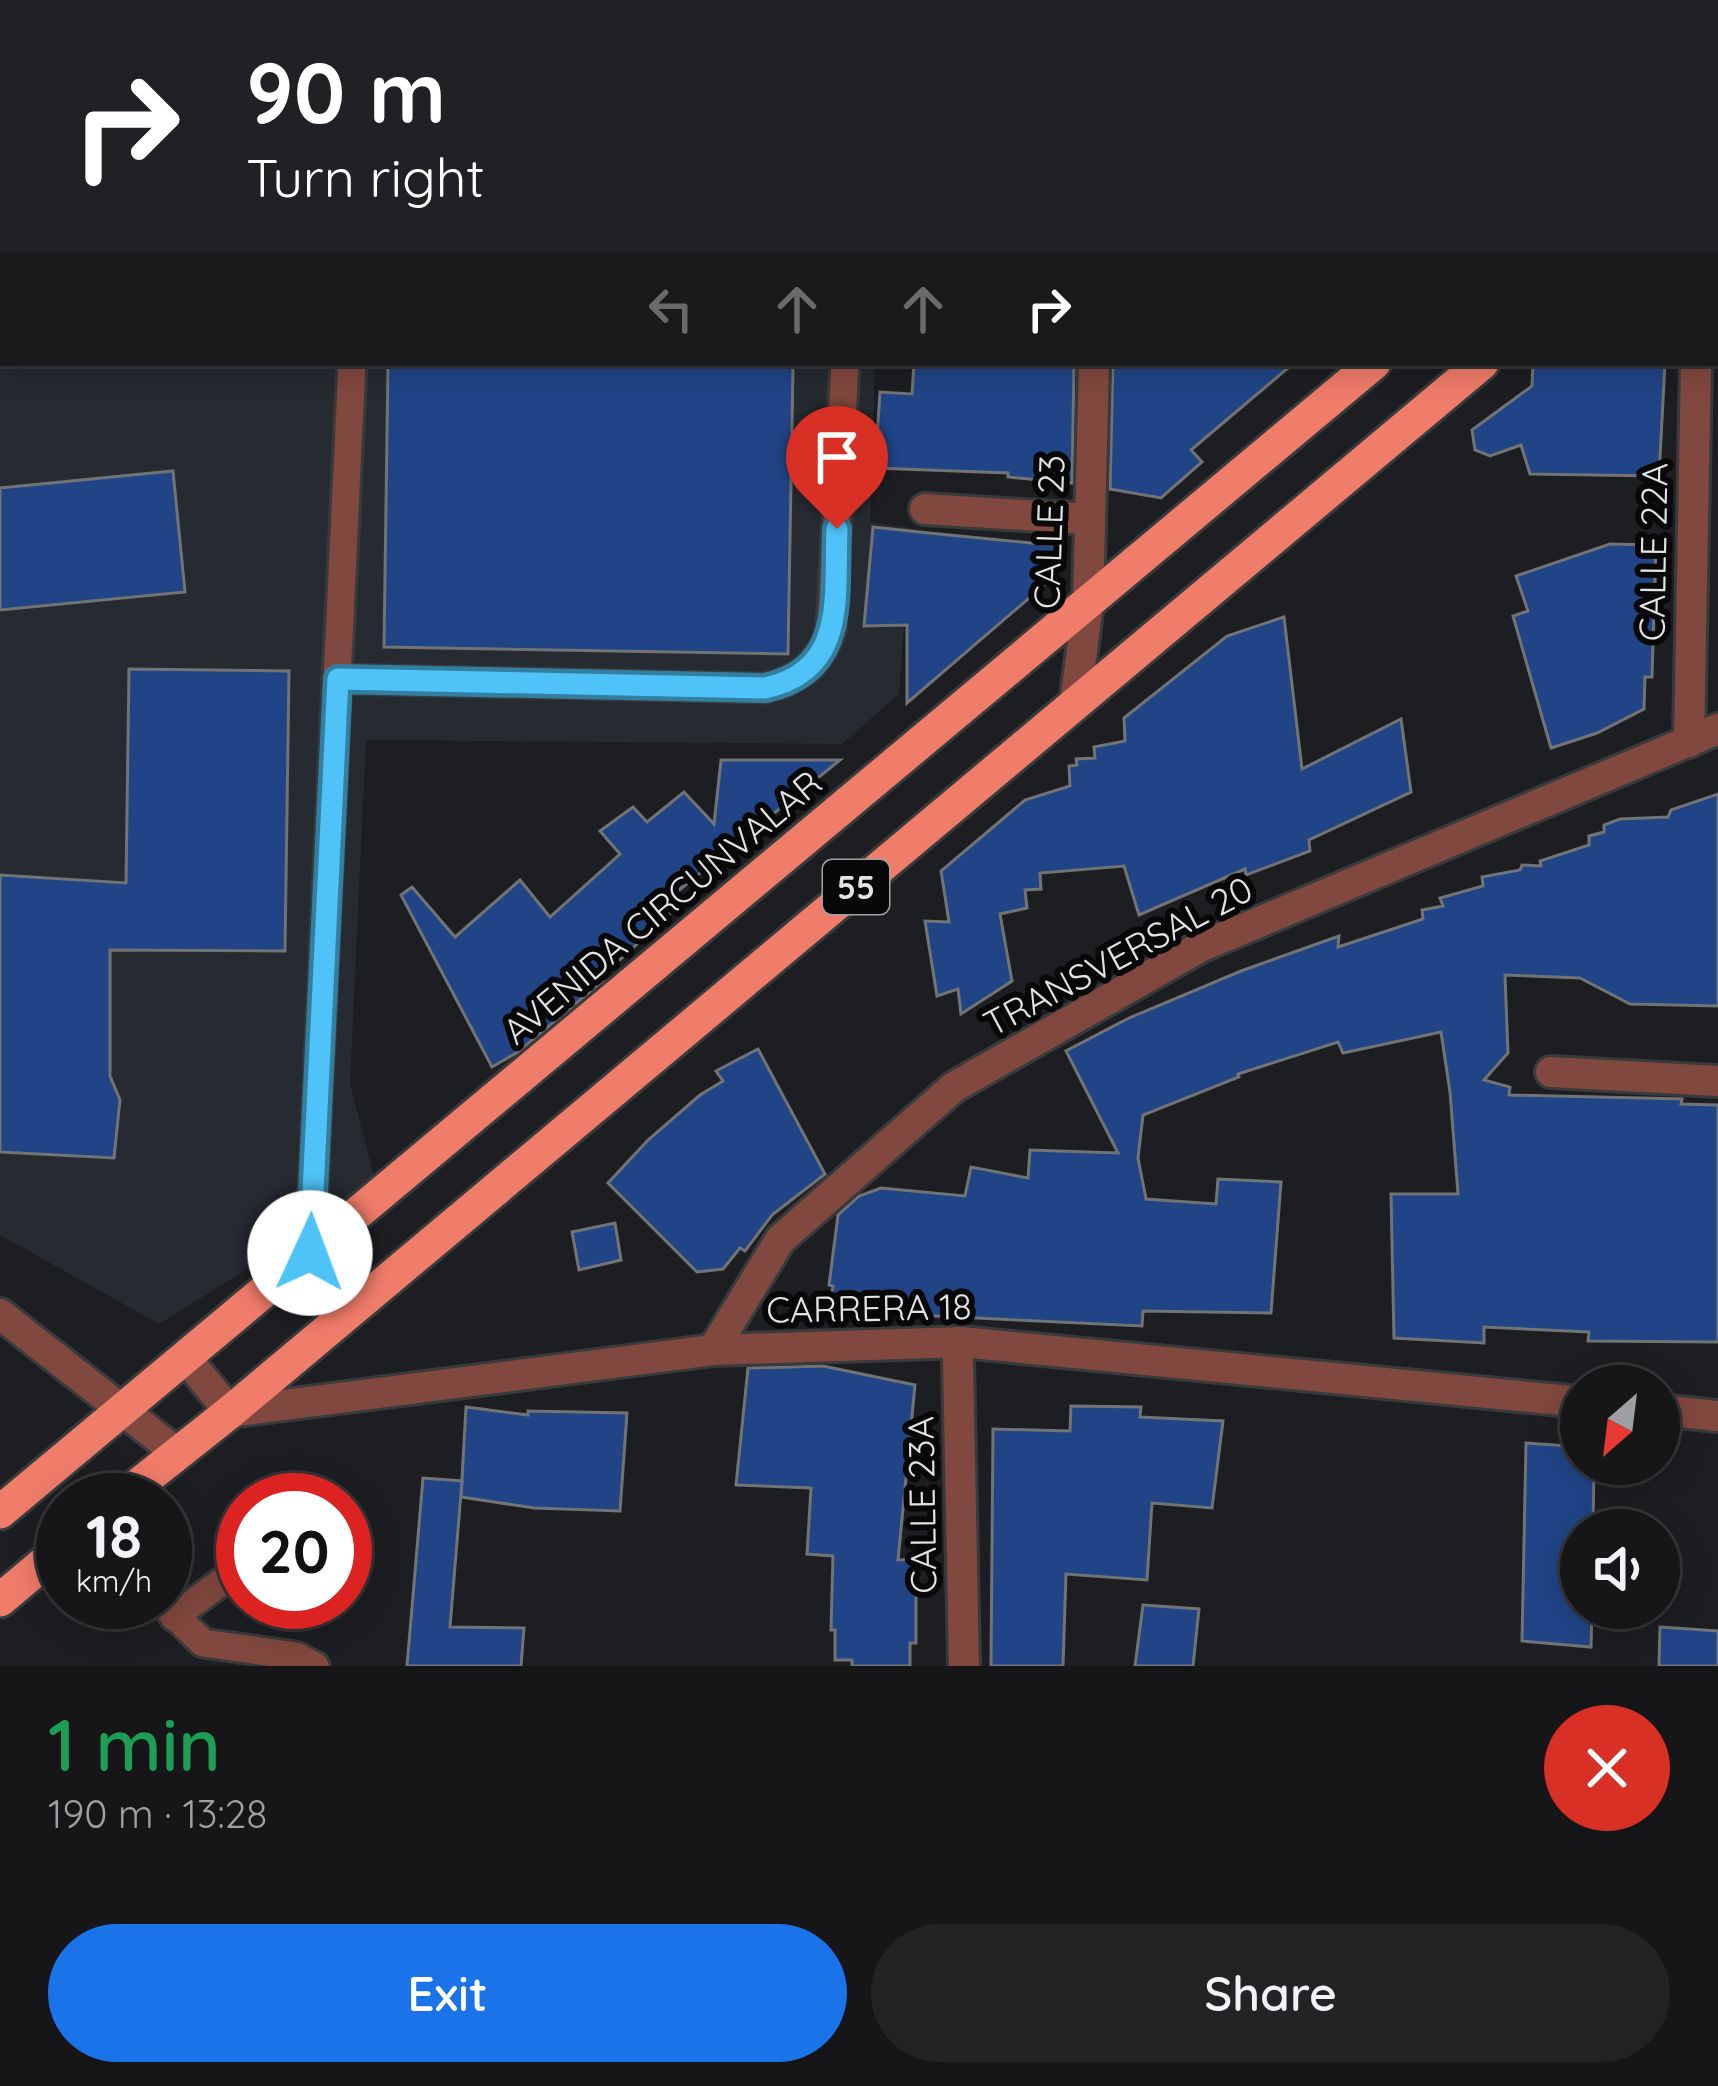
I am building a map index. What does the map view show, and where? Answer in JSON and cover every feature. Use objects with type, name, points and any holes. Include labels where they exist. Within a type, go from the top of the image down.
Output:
[{"type":"highway","name":"AVENIDA CIRCUNVALAR","points":[[0,1512],[1370,366]]},
{"type":"highway","name":"55","points":[[151,1473],[230,1412],[1478,366]]},
{"type":"highway","points":[[3,1592],[36,1567]]},
{"type":"street","name":"CALLE 23","points":[[1075,704],[1088,603],[1094,366]]},
{"type":"street","name":"CALLE 22A","points":[[1689,742],[1696,366]]},
{"type":"street","points":[[925,509],[1088,519]]},
{"type":"street","name":"TRANSVERSAL 20","points":[[713,1350],[780,1240],[954,1087],[1200,947],[1718,729]]},
{"type":"street","points":[[1551,1072],[1718,1081]]},
{"type":"street","points":[[0,1314],[176,1452]]},
{"type":"street","name":"CARRERA 18","points":[[230,1412],[713,1350],[962,1342],[1560,1400]]},
{"type":"street","name":"CALLE 23A","points":[[962,1342],[958,1359],[964,1666]]},
{"type":"street","points":[[185,1357],[230,1412]]},
{"type":"street","points":[[1680,1412],[1718,1416]]},
{"type":"lane","points":[[352,366],[310,1253],[358,1304]]},
{"type":"lane","points":[[338,679],[765,688],[800,676],[814,664],[831,631],[845,366]]},
{"type":"lane","points":[[189,1629],[203,1643],[296,1656],[315,1666]]},
{"type":"shaded area","points":[[0,366],[875,366],[870,522],[911,528],[899,694],[842,744],[366,740],[350,1084],[375,1180],[330,1217],[159,1324],[0,1235]]},
{"type":"building","points":[[388,366],[793,367],[788,654],[384,647]]},
{"type":"building","points":[[914,366],[1074,366],[1072,483],[1008,477],[1008,473],[875,468],[880,392],[912,394]]},
{"type":"building","points":[[1113,366],[1290,366],[1191,450],[1202,462],[1161,498],[1110,489]]},
{"type":"building","points":[[1533,366],[1665,366],[1659,476],[1530,474],[1521,445],[1490,456],[1475,450],[1472,430],[1532,386]]},
{"type":"building","points":[[173,471],[185,592],[0,610],[0,488]]},
{"type":"building","points":[[873,527],[1062,546],[1056,575],[907,703],[907,625],[864,626]]},
{"type":"building","points":[[1610,544],[1656,545],[1652,677],[1645,677],[1644,709],[1597,733],[1551,748],[1513,616],[1528,611],[1516,576]]},
{"type":"building","points":[[1284,617],[1302,769],[1401,719],[1411,792],[1309,840],[1310,851],[1246,875],[1245,869],[1139,915],[1124,866],[1040,873],[1041,889],[1025,890],[1027,908],[1000,914],[1012,981],[961,1014],[958,989],[937,996],[925,921],[949,922],[941,871],[1025,800],[1070,786],[1069,766],[1077,765],[1076,759],[1095,758],[1094,747],[1125,741],[1124,718],[1227,636]]},
{"type":"building","points":[[129,669],[289,671],[285,951],[110,950],[110,1076],[120,1100],[114,1158],[0,1152],[0,875],[126,883]]},
{"type":"building","points":[[721,760],[840,760],[663,904],[671,913],[600,978],[603,981],[518,1052],[492,1067],[401,895],[412,887],[455,937],[520,880],[550,917],[620,854],[600,831],[633,807],[647,822],[684,792],[714,824]]},
{"type":"building","points":[[1718,794],[1718,1006],[1630,1004],[1580,978],[1505,975],[1508,1053],[1484,1080],[1510,1087],[1509,1095],[1682,1099],[1681,1104],[1718,1105],[1718,1342],[1588,1341],[1589,1332],[1484,1327],[1484,1343],[1394,1338],[1391,1194],[1458,1194],[1441,1032],[1343,1053],[1338,1042],[1238,1074],[1143,1115],[1138,1158],[1146,1199],[1216,1204],[1218,1179],[1281,1182],[1271,1313],[1143,1311],[1142,1326],[894,1314],[895,1305],[831,1298],[838,1215],[859,1196],[881,1188],[965,1196],[971,1167],[1028,1178],[1030,1150],[1118,1153],[1066,1051],[1129,1018],[1241,971],[1339,936],[1338,947],[1423,919],[1422,910],[1443,906],[1440,898],[1483,886],[1482,877],[1520,870],[1522,865],[1541,866],[1540,861],[1589,845],[1589,836],[1604,832],[1604,825],[1620,819],[1668,817],[1671,810]]},
{"type":"building","points":[[758,1049],[825,1174],[772,1215],[745,1251],[740,1248],[723,1269],[697,1272],[608,1183],[648,1140],[723,1081],[716,1071]]},
{"type":"building","points":[[615,1223],[621,1260],[579,1270],[572,1232]]},
{"type":"building","points":[[823,1366],[915,1385],[898,1560],[916,1559],[916,1643],[910,1643],[910,1666],[852,1666],[852,1660],[835,1660],[833,1556],[807,1554],[811,1488],[736,1485],[748,1368]]},
{"type":"building","points":[[1071,1406],[1141,1407],[1140,1417],[1223,1421],[1212,1508],[1152,1503],[1147,1580],[1066,1574],[1063,1666],[991,1666],[993,1429],[1070,1431]]},
{"type":"building","points":[[466,1407],[528,1415],[528,1411],[627,1413],[620,1511],[534,1508],[461,1497]]},
{"type":"building","points":[[1526,1443],[1560,1445],[1560,1485],[1594,1485],[1593,1509],[1560,1509],[1560,1629],[1591,1629],[1591,1647],[1522,1641]]},
{"type":"building","points":[[423,1478],[462,1481],[450,1627],[524,1628],[521,1666],[407,1666]]},
{"type":"building","points":[[1143,1605],[1199,1609],[1193,1666],[1135,1666]]},
{"type":"building","points":[[1660,1629],[1718,1631],[1718,1666],[1659,1666]]},
{"type":"route","points":[[310,1253],[338,679],[765,688],[783,684],[814,664],[831,631],[837,529]]}]
